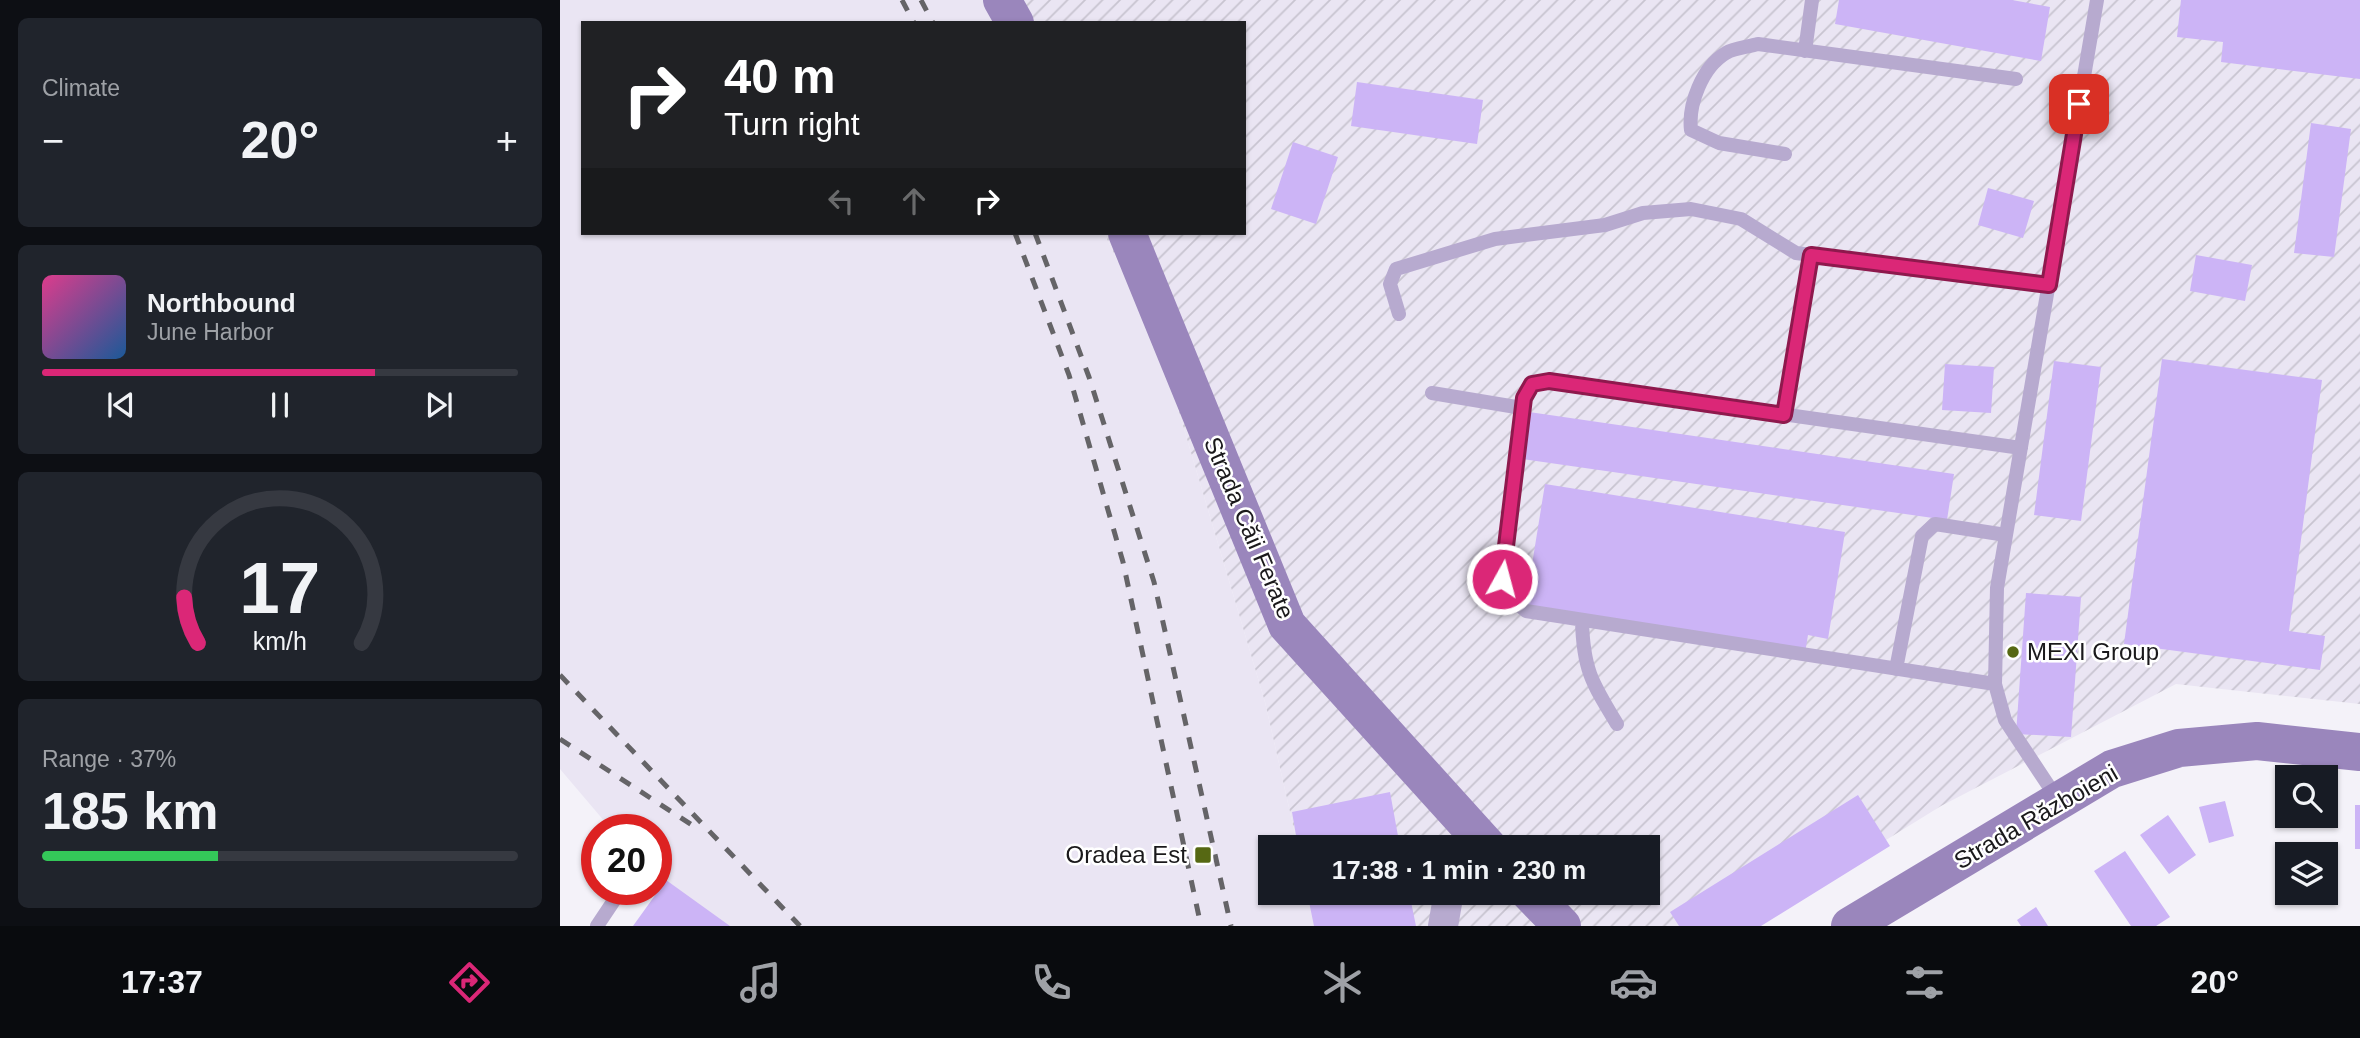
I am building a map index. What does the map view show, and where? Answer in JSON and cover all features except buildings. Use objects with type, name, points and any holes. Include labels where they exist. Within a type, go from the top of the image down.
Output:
[{"type":"street","points":[[1002,0],[1014,21]]},
{"type":"street","name":"Strada Căii Ferate","points":[[1128,235],[1287,625],[1470,835]]},
{"type":"street","name":"Strada Războieni","points":[[1850,926],[2112,769],[2179,748],[2257,741],[2360,752]]},
{"type":"street","points":[[1443,926],[1447,905]]},
{"type":"street","points":[[1542,905],[1562,926]]},
{"type":"lane","points":[[1805,51],[1812,0]]},
{"type":"lane","points":[[2059,801],[2005,720],[1995,684],[1997,588],[2097,0]]},
{"type":"lane","points":[[1785,154],[1719,143],[1691,130],[1689,112],[1701,80],[1725,53],[1758,44],[2015,79]]},
{"type":"lane","points":[[1399,314],[1390,284],[1396,269],[1496,239],[1605,225],[1643,213],[1691,209],[1741,219],[1796,253],[2049,285]]},
{"type":"lane","points":[[1784,415],[1811,255]]},
{"type":"lane","points":[[1995,684],[1526,611],[1509,596],[1502,579],[1522,408],[1532,384],[1549,381],[2021,448]]},
{"type":"lane","points":[[1432,393],[1522,408]]},
{"type":"lane","points":[[1896,669],[1922,536],[1935,524],[2006,535]]},
{"type":"lane","points":[[1582,620],[1583,654],[1593,685],[1617,724]]},
{"type":"lane","points":[[597,926],[611,905]]},
{"type":"shaded area","points":[[560,0],[983,0],[995,21],[581,21],[581,235],[1105,235],[1160,348],[1265,702],[1295,835],[1258,835],[1258,905],[1312,905],[1317,926],[692,926],[672,902],[672,814],[598,814],[560,769]]},
{"type":"shaded area","points":[[983,0],[2360,0],[2360,704],[2176,684],[1941,806],[1747,926],[1317,926],[1312,905],[1660,905],[1660,835],[1295,835],[1265,702],[1160,348],[1105,235],[1246,235],[1246,21],[995,21]]},
{"type":"railway","points":[[902,0],[913,21]]},
{"type":"railway","points":[[921,0],[932,21]]},
{"type":"railway","points":[[1016,235],[1069,375],[1123,562],[1201,926]]},
{"type":"railway","points":[[1036,235],[1089,377],[1154,582],[1231,926]]},
{"type":"railway","points":[[560,675],[800,926]]},
{"type":"railway","points":[[560,739],[698,829]]},
{"type":"place","name":"MEXI Group","points":[[2013,652]]},
{"type":"place","name":"Oradea Est","points":[[1203,855]]},
{"type":"route","points":[[1502,579],[1524,398],[1532,384],[1549,381],[1784,415],[1811,255],[2049,285],[2079,104]]}]
